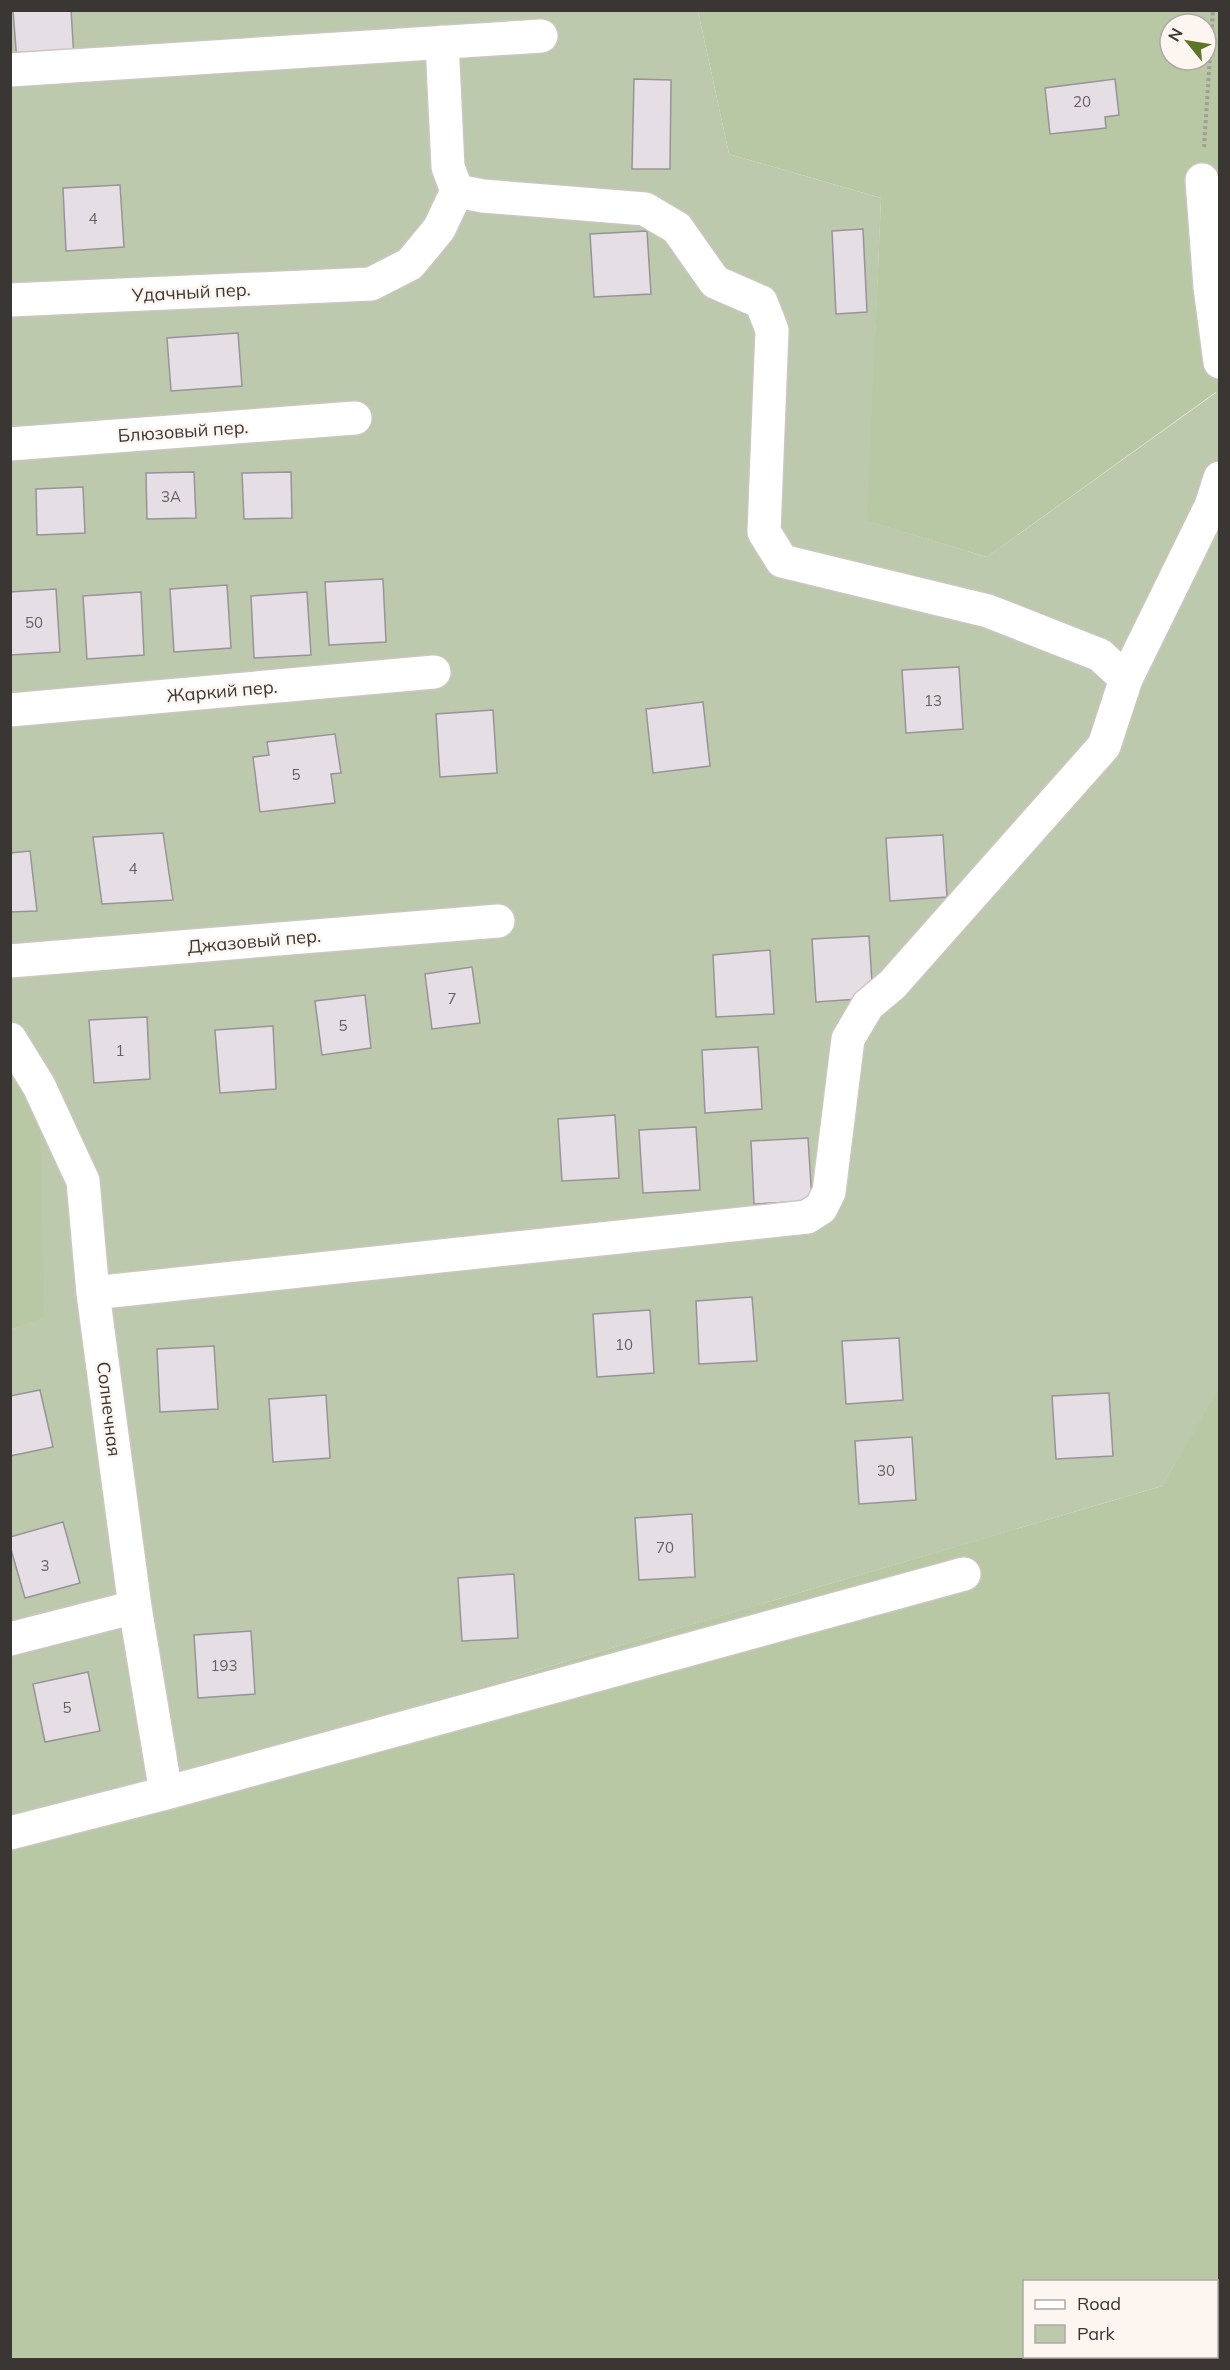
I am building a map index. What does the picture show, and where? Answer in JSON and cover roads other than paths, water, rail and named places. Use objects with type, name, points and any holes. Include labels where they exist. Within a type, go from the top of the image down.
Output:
[{"type":"street","points":[[10,70],[541,36]]},
{"type":"street","points":[[442,42],[448,167],[457,191],[483,196],[645,209],[676,228],[716,282],[760,302],[772,330],[764,532],[782,561],[988,611],[1100,655],[1126,679]]},
{"type":"street","points":[[1202,180],[1209,287],[1220,362]]},
{"type":"street","name":"Удачный пер.","points":[[10,300],[371,284],[410,264],[440,229],[457,191]]},
{"type":"street","name":"Блюзовый пер.","points":[[10,444],[355,418]]},
{"type":"street","points":[[93,1293],[807,1217],[821,1208],[829,1192],[848,1039],[868,1005],[892,985],[1104,746],[1126,679],[1211,506],[1220,478]]},
{"type":"street","name":"Жаркий пер.","points":[[10,710],[434,672]]},
{"type":"street","name":"Джазовый пер.","points":[[10,961],[498,921]]},
{"type":"street","name":"Солнечная","points":[[10,1039],[39,1086],[82,1181],[93,1293],[135,1607],[166,1793]]},
{"type":"street","points":[[10,1833],[166,1793],[964,1574]]},
{"type":"street","points":[[10,1639],[135,1607]]}]
